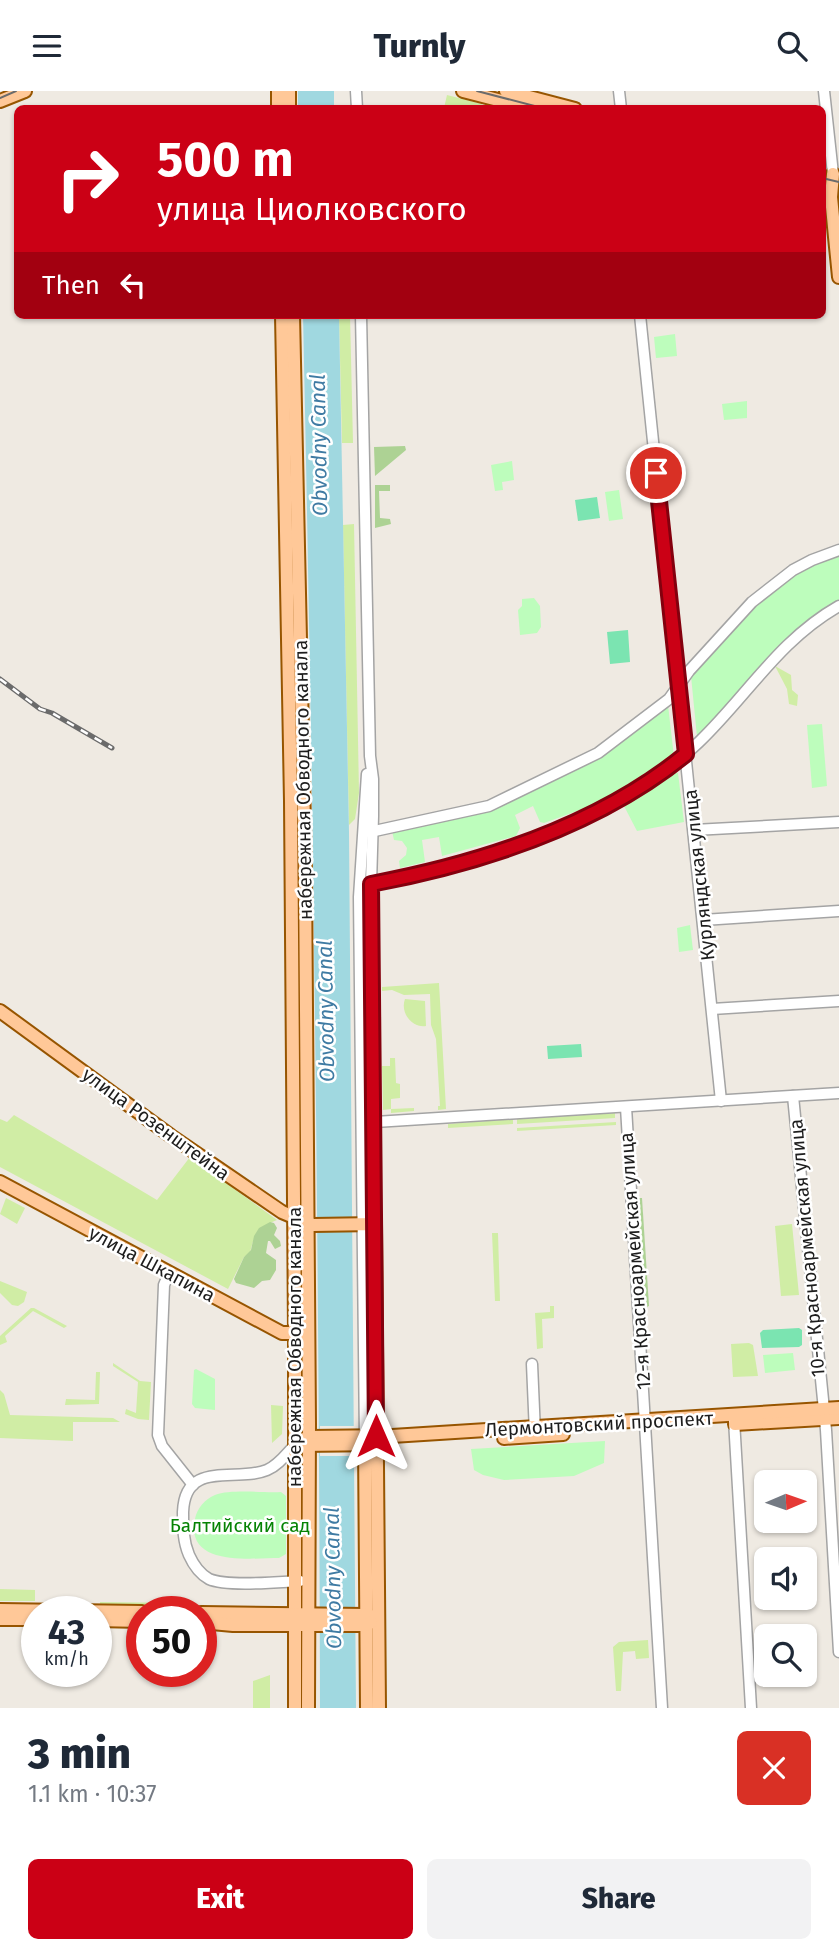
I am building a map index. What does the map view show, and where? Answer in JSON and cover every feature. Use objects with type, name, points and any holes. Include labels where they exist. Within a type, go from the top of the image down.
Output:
[{"type":"main road","points":[[0,101],[25,91]]},
{"type":"main road","points":[[463,91],[517,105]]},
{"type":"main road","points":[[506,91],[560,105]]},
{"type":"main road","points":[[833,182],[831,197],[839,277]]},
{"type":"main road","name":"набережная Обводного канала","points":[[282,319],[294,1218],[302,1333],[314,1441],[307,1620],[308,1708]]},
{"type":"main road","name":"набережная Обводного канала","points":[[293,319],[312,1225],[295,1445],[294,1581],[307,1620],[295,1708]]},
{"type":"main road","name":"улица Розенштейна","points":[[0,1011],[190,1149],[282,1212],[312,1225]]},
{"type":"main road","name":"улица Шкапина","points":[[0,1182],[282,1333],[302,1333]]},
{"type":"main road","points":[[312,1225],[364,1224],[364,1619],[368,1708]]},
{"type":"main road","name":"Лермонтовский проспект","points":[[314,1441],[734,1420],[823,1414],[839,1408]]},
{"type":"main road","name":"Лермонтовский проспект","points":[[823,1414],[839,1418]]},
{"type":"main road","points":[[295,1445],[314,1441]]},
{"type":"main road","points":[[0,1610],[126,1612]]},
{"type":"main road","points":[[217,1614],[307,1620]]},
{"type":"main road","points":[[0,1619],[21,1619]]},
{"type":"main road","points":[[217,1624],[364,1619]]},
{"type":"main road","points":[[364,1619],[379,1708]]},
{"type":"street","points":[[826,111],[833,182]]},
{"type":"street","points":[[361,319],[370,756],[373,779],[359,885],[364,1224]]},
{"type":"street","name":"Курляндская улица","points":[[640,319],[721,1101]]},
{"type":"street","points":[[368,832],[489,806],[598,753],[669,699],[688,671],[752,602],[793,570],[839,550]]},
{"type":"street","points":[[359,885],[510,848],[620,800],[686,754],[705,737],[799,633],[839,606]]},
{"type":"street","points":[[694,830],[839,822]]},
{"type":"street","points":[[364,1224],[374,1122],[368,832]]},
{"type":"street","points":[[703,920],[839,911]]},
{"type":"street","points":[[712,1009],[839,1001]]},
{"type":"street","points":[[374,1122],[839,1093]]},
{"type":"street","name":"10-я Красноармейская улица","points":[[793,1096],[823,1414],[839,1652]]},
{"type":"street","name":"12-я Красноармейская улица","points":[[626,1107],[662,1708]]},
{"type":"street","points":[[169,1273],[163,1285],[157,1425],[159,1441],[193,1485]]},
{"type":"street","points":[[533,1364],[535,1431]]},
{"type":"street","points":[[734,1420],[751,1708]]},
{"type":"street","points":[[295,1445],[277,1464],[265,1471],[215,1475],[193,1485],[184,1502],[183,1526],[194,1566],[210,1579],[308,1581]]},
{"type":"green space","points":[[447,95],[482,104],[482,105],[445,105]]},
{"type":"green space","points":[[339,319],[350,319],[353,443],[342,443]]},
{"type":"green space","points":[[675,334],[677,356],[656,358],[654,337]]},
{"type":"green space","points":[[747,401],[747,418],[724,420],[722,404]]},
{"type":"green space","points":[[405,446],[406,450],[375,476],[374,447]]},
{"type":"green space","points":[[512,461],[514,480],[502,482],[503,490],[495,491],[491,465]]},
{"type":"green space","points":[[375,485],[390,485],[390,491],[379,491],[380,518],[390,519],[391,524],[375,528]]},
{"type":"green space","points":[[619,490],[623,519],[609,521],[605,492]]},
{"type":"green space","points":[[597,497],[600,518],[578,521],[575,500]]},
{"type":"green space","points":[[354,524],[359,793],[355,819],[349,825],[343,525]]},
{"type":"green space","points":[[839,554],[839,602],[818,614],[781,645],[701,736],[697,737],[691,676],[744,614],[796,572]]},
{"type":"green space","points":[[534,598],[540,606],[541,627],[537,633],[520,635],[518,610],[522,606],[522,599]]},
{"type":"green space","points":[[628,630],[630,662],[610,664],[607,632]]},
{"type":"green space","points":[[775,666],[791,675],[792,690],[798,695],[797,706],[789,704],[787,689]]},
{"type":"green space","points":[[668,705],[674,757],[619,796],[599,806],[544,823],[540,822],[533,806],[515,815],[520,828],[516,836],[442,856],[439,837],[422,840],[425,862],[400,868],[399,861],[406,855],[407,848],[402,841],[394,840],[392,831],[468,814],[599,756]]},
{"type":"green space","points":[[822,724],[827,786],[812,788],[807,725]]},
{"type":"green space","points":[[673,772],[678,773],[684,822],[637,831],[624,806]]},
{"type":"green space","points":[[690,925],[693,950],[679,952],[677,928]]},
{"type":"green space","points":[[439,983],[446,1109],[438,1110],[440,1106],[436,1039],[431,1025],[430,994],[404,995],[392,990],[382,991],[382,987]]},
{"type":"green space","points":[[405,999],[425,1001],[426,1026],[411,1022],[405,1014]]},
{"type":"green space","points":[[581,1044],[582,1057],[548,1059],[547,1046]]},
{"type":"green space","points":[[390,1058],[395,1058],[396,1083],[400,1084],[400,1098],[391,1099],[391,1109],[383,1110],[382,1066],[390,1066]]},
{"type":"green space","points":[[414,1108],[414,1111],[391,1113],[391,1109]]},
{"type":"green space","points":[[615,1113],[615,1118],[517,1124],[517,1119]]},
{"type":"green space","points":[[14,1115],[157,1200],[190,1157],[277,1220],[258,1231],[250,1253],[244,1257],[228,1289],[0,1167],[0,1119],[7,1122]]},
{"type":"green space","points":[[513,1119],[513,1124],[448,1128],[448,1124]]},
{"type":"green space","points":[[616,1122],[616,1125],[517,1131],[517,1128]]},
{"type":"green space","points":[[6,1198],[25,1208],[17,1224],[0,1214]]},
{"type":"green space","points":[[637,1198],[642,1198],[649,1306],[644,1308]]},
{"type":"green space","points":[[270,1222],[277,1228],[274,1235],[281,1246],[275,1249],[268,1241],[266,1253],[276,1260],[276,1270],[270,1280],[262,1281],[254,1288],[236,1283],[234,1279],[244,1257],[251,1250],[254,1236],[259,1228]]},
{"type":"green space","points":[[792,1224],[799,1295],[781,1296],[775,1226]]},
{"type":"green space","points":[[492,1233],[498,1233],[500,1301],[495,1301]]},
{"type":"green space","points":[[0,1281],[27,1292],[24,1302],[18,1306],[12,1305],[0,1293]]},
{"type":"green space","points":[[550,1306],[554,1306],[554,1318],[542,1319],[543,1348],[537,1349],[535,1313],[550,1312]]},
{"type":"green space","points":[[31,1308],[67,1326],[64,1328],[33,1311],[5,1336],[7,1342],[0,1345],[0,1336]]},
{"type":"green space","points":[[763,1330],[802,1330],[802,1345],[799,1347],[762,1348],[760,1333]]},
{"type":"green space","points":[[731,1344],[753,1345],[758,1376],[733,1377]]},
{"type":"green space","points":[[793,1353],[795,1370],[765,1373],[763,1355]]},
{"type":"green space","points":[[113,1363],[140,1381],[151,1382],[149,1420],[125,1414],[126,1409],[136,1413],[138,1382],[113,1366]]},
{"type":"green space","points":[[196,1369],[215,1379],[215,1410],[195,1408],[192,1404]]},
{"type":"green space","points":[[96,1372],[100,1372],[99,1404],[65,1405],[66,1399],[95,1400]]},
{"type":"green space","points":[[0,1390],[4,1394],[10,1415],[113,1418],[120,1422],[73,1422],[73,1441],[0,1438]]},
{"type":"green space","points":[[271,1405],[283,1406],[282,1434],[272,1443]]},
{"type":"green space","points":[[605,1441],[604,1463],[574,1476],[504,1480],[483,1475],[474,1470],[471,1449]]},
{"type":"green space","name":"Балтийский сад","points":[[230,1492],[281,1492],[286,1496],[286,1554],[279,1558],[223,1557],[200,1545],[195,1534],[195,1519],[208,1499]]},
{"type":"green space","points":[[0,1589],[35,1590],[35,1596],[21,1596],[21,1601],[0,1601]]},
{"type":"green space","points":[[112,1602],[126,1602],[126,1607],[112,1607]]},
{"type":"green space","points":[[648,1640],[649,1658],[636,1659],[635,1651],[623,1652],[621,1691],[616,1691],[613,1647],[619,1642]]},
{"type":"green space","points":[[270,1675],[270,1708],[253,1708],[253,1681]]},
{"type":"water","points":[[298,91],[334,91],[334,105],[298,105]]},
{"type":"water","name":"Obvodny Canal","points":[[303,319],[339,319],[349,832],[356,1708],[320,1708],[310,663]]},
{"type":"pier","points":[[320,1426],[358,1426],[358,1456],[320,1456]]},
{"type":"tram line","points":[[0,98],[16,91]]},
{"type":"tram line","points":[[477,91],[531,105]]},
{"type":"tram line","points":[[826,179],[839,182]]},
{"type":"railway","points":[[0,679],[40,709],[52,713],[112,748]]},
{"type":"route","points":[[376,1436],[371,884],[510,848],[537,838],[620,800],[686,754],[656,473]]}]
